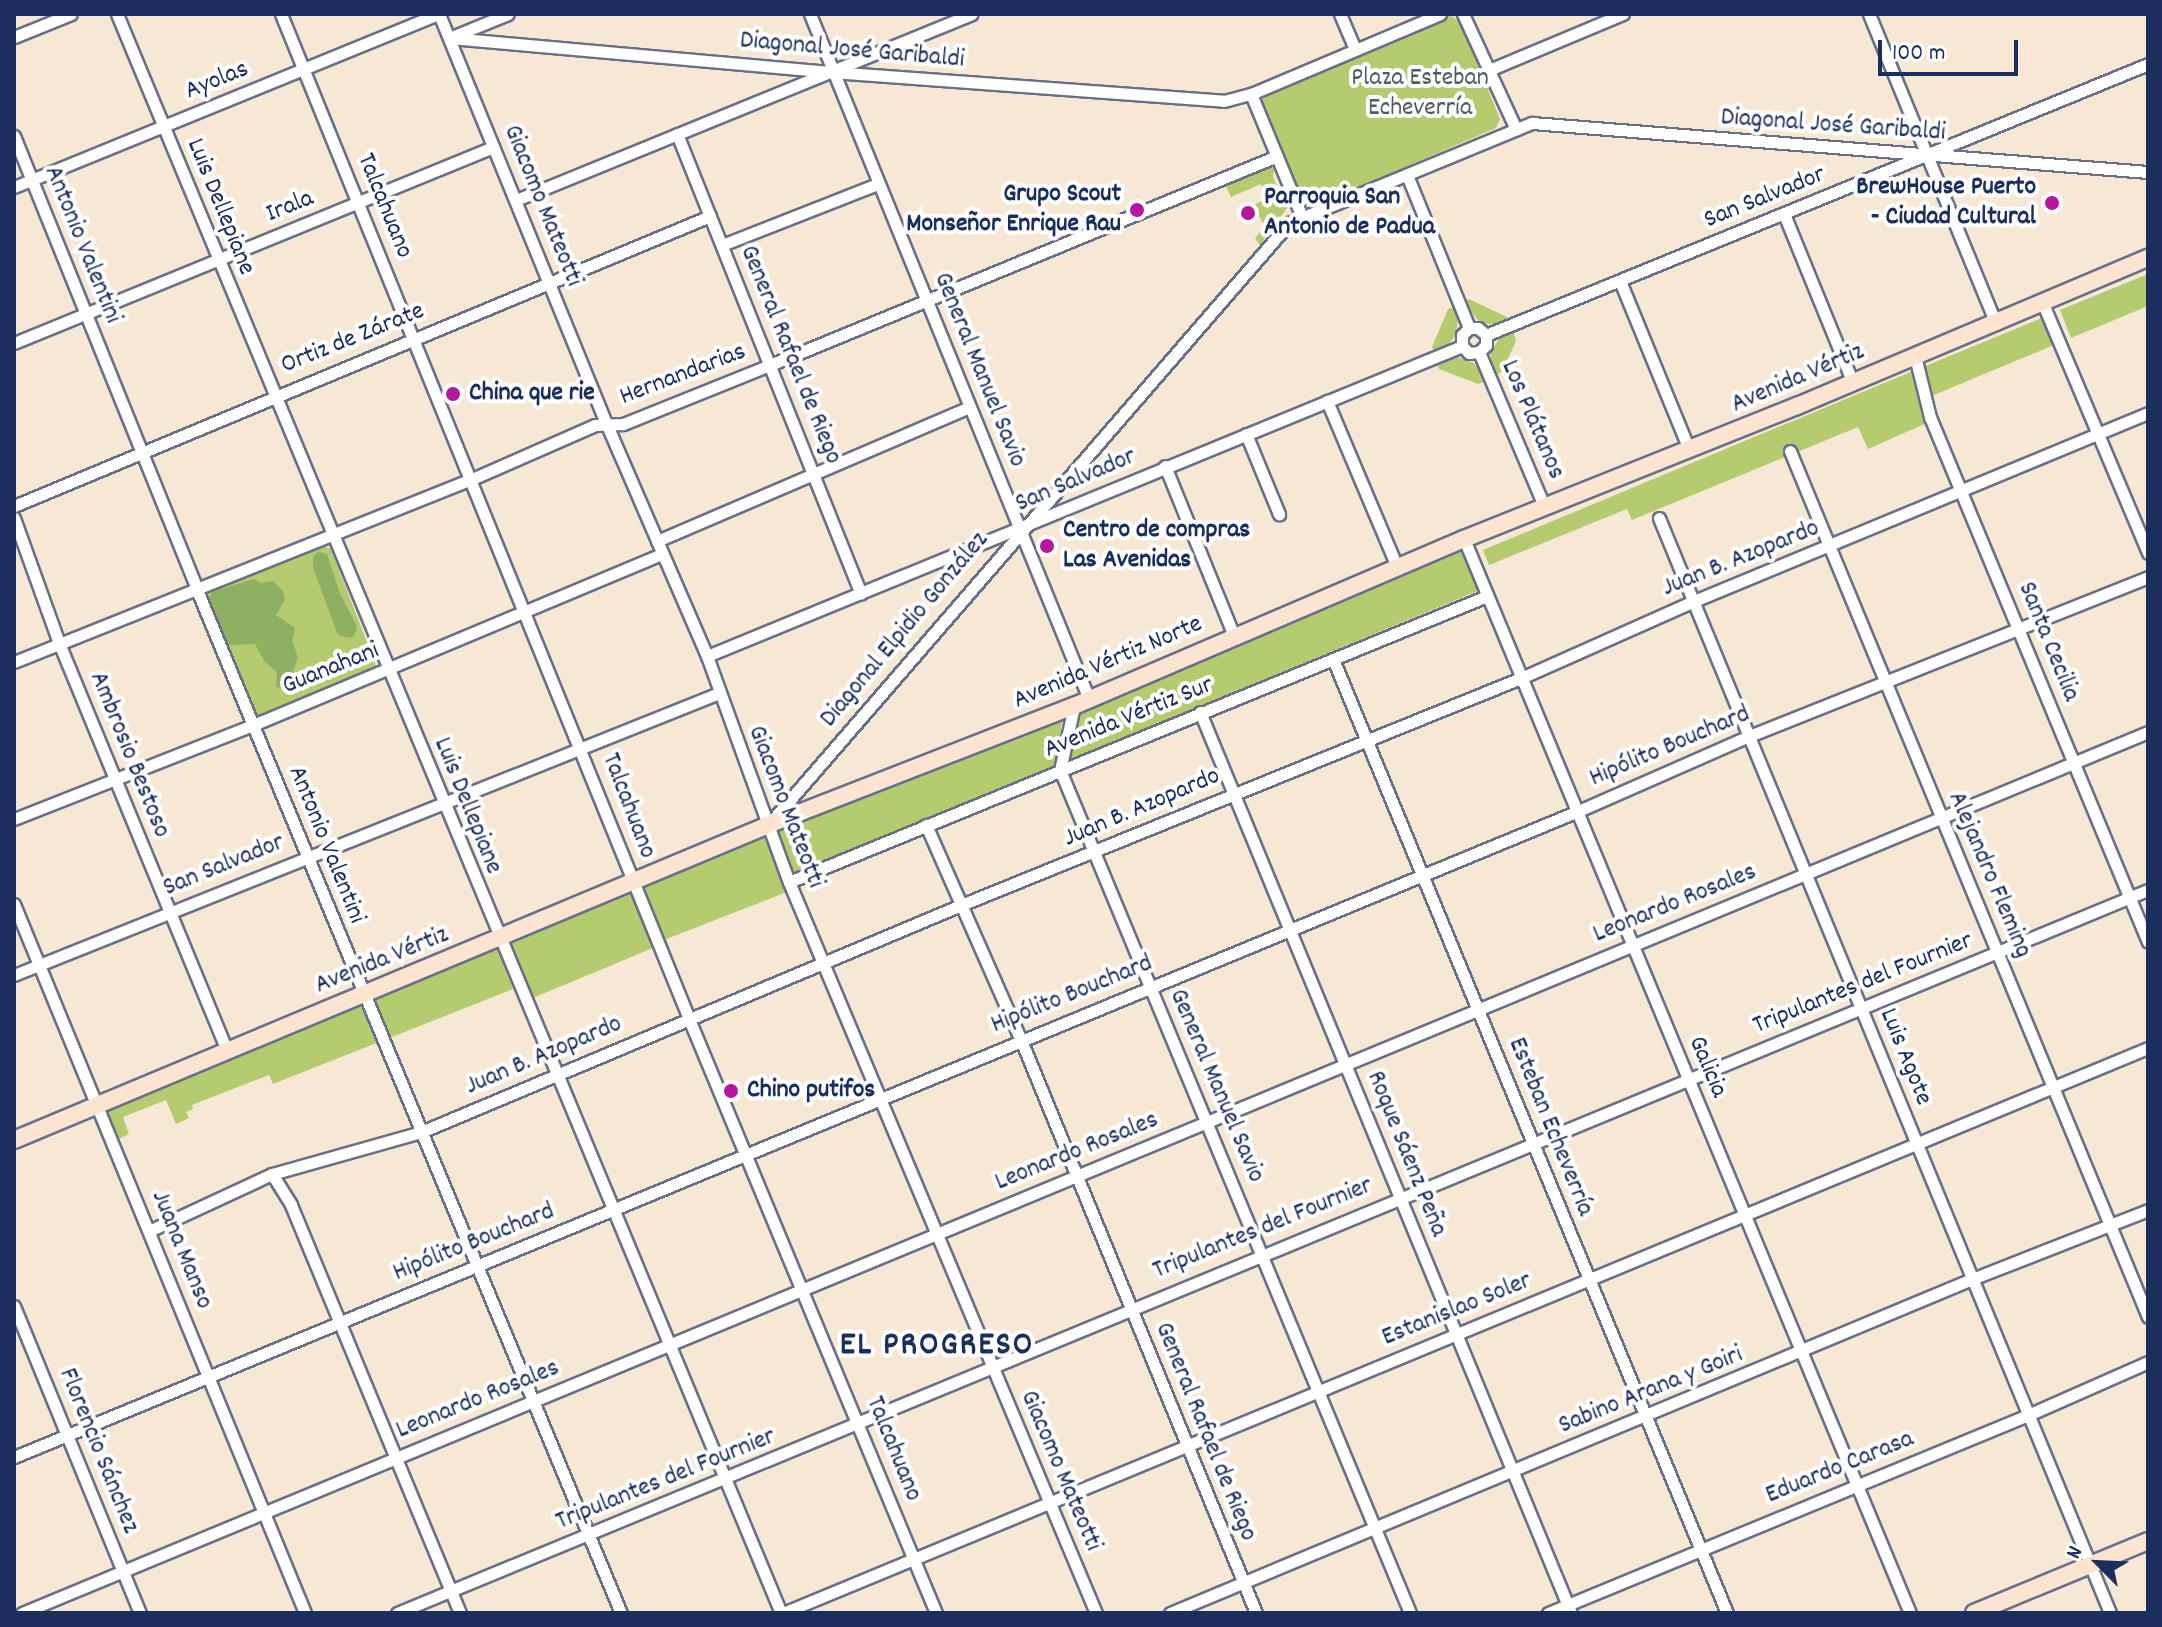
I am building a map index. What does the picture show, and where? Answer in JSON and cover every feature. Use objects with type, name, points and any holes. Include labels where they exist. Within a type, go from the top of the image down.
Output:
[{"type":"street","points":[[14,37],[71,14]]},
{"type":"street","name":"Luis Dellepiane","points":[[117,14],[441,801],[782,1613]]},
{"type":"street","name":"Talcahuano","points":[[281,14],[582,748],[689,1019],[804,1289],[936,1613]]},
{"type":"street","name":"Ayolas","points":[[14,187],[438,14]]},
{"type":"street","name":"Giacomo Mateotti","points":[[438,14],[607,425],[707,656],[789,882],[1096,1613]]},
{"type":"street","points":[[450,38],[508,14]]},
{"type":"street","name":"General Manuel Savio","points":[[810,14],[1020,530],[1081,702]]},
{"type":"street","points":[[516,200],[971,14]]},
{"type":"street","points":[[1340,14],[1355,50]]},
{"type":"street","points":[[1440,14],[1251,94],[1302,217],[1516,129],[1463,14]]},
{"type":"street","points":[[1489,70],[1623,14]]},
{"type":"street","points":[[1869,14],[1996,324]]},
{"type":"street","name":"Diagonal José Garibaldi","points":[[450,38],[832,72],[1224,101],[1251,94]]},
{"type":"street","name":"San Salvador","points":[[1486,335],[2148,64]]},
{"type":"street","name":"Diagonal José Garibaldi","points":[[1516,129],[1538,124],[2148,172]]},
{"type":"street","name":"General Rafael de Riego","points":[[677,134],[861,593]]},
{"type":"street","name":"Antonio Valentini","points":[[14,136],[363,995],[621,1613]]},
{"type":"street","name":"Irala","points":[[14,343],[493,147]]},
{"type":"street","name":"Hernandarias","points":[[14,662],[472,479],[595,425],[623,424],[1277,156]]},
{"type":"street","points":[[1407,175],[1469,328]]},
{"type":"street","points":[[722,245],[878,184]]},
{"type":"street","points":[[1784,214],[1852,381]]},
{"type":"street","name":"Ortiz de Zárate","points":[[14,506],[274,395],[710,216]]},
{"type":"street","name":"Diagonal Elpidio González","points":[[768,825],[1280,230],[1302,217]]},
{"type":"street","name":"Avenida Vértiz","points":[[1464,539],[1996,324],[2148,258]]},
{"type":"street","points":[[1620,281],[1689,449]]},
{"type":"street","points":[[2043,304],[2148,553]]},
{"type":"street","points":[[1469,328],[1478,328],[1486,335],[1486,345],[1479,352],[1469,353],[1462,346],[1462,335],[1469,328]]},
{"type":"street","name":"San Salvador","points":[[707,656],[1462,346]]},
{"type":"street","name":"Los Plátanos","points":[[1479,352],[1544,506]]},
{"type":"street","name":"Santa Cecilia","points":[[1915,356],[1930,417],[2148,942]]},
{"type":"street","points":[[1327,401],[1397,567]]},
{"type":"street","points":[[657,541],[970,407]]},
{"type":"street","name":"Juan B. Azopardo","points":[[149,1231],[272,1174],[421,1132],[961,905],[1521,678],[1694,601],[2148,413]]},
{"type":"street","points":[[1246,434],[1279,514]]},
{"type":"street","name":"Alejandro Fleming","points":[[1790,451],[2148,1317]]},
{"type":"street","points":[[1165,466],[1234,636]]},
{"type":"street","name":"Ambrosio Bestoso","points":[[14,518],[59,643],[227,1051]]},
{"type":"street","name":"Luis Agote","points":[[1659,518],[2110,1613]]},
{"type":"street","name":"Avenida Vértiz Norte","points":[[768,825],[1081,702],[1464,539]]},
{"type":"street","name":"Galicia","points":[[1464,539],[1630,946],[1689,1078],[1910,1613]]},
{"type":"street","name":"Guanahani","points":[[14,819],[253,725],[662,554]]},
{"type":"street","name":"Hipólito Bouchard","points":[[14,1457],[338,1321],[614,1210],[881,1096],[1576,812],[1749,736],[1886,684],[2148,577]]},
{"type":"street","name":"Avenida Vértiz Sur","points":[[789,882],[1487,596]]},
{"type":"street","name":"Esteban Echeverría","points":[[1333,659],[1727,1613]]},
{"type":"street","name":"San Salvador","points":[[14,975],[441,801],[719,693]]},
{"type":"street","points":[[1060,770],[1081,702]]},
{"type":"street","name":"Roque Sáenz Peña","points":[[1200,712],[1569,1609]]},
{"type":"street","name":"Leonardo Rosales","points":[[22,1613],[2148,732]]},
{"type":"street","name":"General Manuel Savio","points":[[1060,770],[1410,1613]]},
{"type":"street","name":"Avenida Vértiz","points":[[14,1140],[499,940],[768,825]]},
{"type":"street","name":"General Rafael de Riego","points":[[926,825],[1021,1040],[1256,1613]]},
{"type":"street","name":"Tripulantes del Fournier","points":[[397,1613],[450,1589],[589,1537],[859,1425],[992,1365],[2148,890]]},
{"type":"street","name":"Juana Manso","points":[[14,904],[305,1613]]},
{"type":"street","name":"Estanislao Soler","points":[[782,1613],[2148,1048]]},
{"type":"street","points":[[272,1174],[291,1205],[460,1613]]},
{"type":"street","name":"Sabino Arana y Goiri","points":[[1170,1613],[1972,1279],[2148,1210]]},
{"type":"street","name":"Florencio Sánchez","points":[[14,1306],[140,1613]]},
{"type":"street","name":"Eduardo Carasa","points":[[1548,1613],[1569,1609],[1700,1549],[2028,1415],[2148,1362]]},
{"type":"street","points":[[1974,1613],[2148,1541]]},
{"type":"green space","name":"Plaza Esteban Echeverría","points":[[1450,15],[1461,23],[1500,119],[1496,128],[1312,207],[1303,204],[1261,103],[1264,96]]},
{"type":"green space","points":[[1263,167],[1275,168],[1273,176],[1279,192],[1287,195],[1290,204],[1260,245],[1255,238],[1265,227],[1253,205],[1267,199],[1261,184],[1231,197],[1225,184]]},
{"type":"green space","points":[[2148,274],[2148,306],[2071,338],[2060,310]]},
{"type":"green space","points":[[1469,299],[1509,320],[1494,325],[1479,322],[1464,301]]},
{"type":"green space","points":[[1454,307],[1458,318],[1456,335],[1447,346],[1434,352],[1432,347],[1448,309]]},
{"type":"green space","points":[[2042,318],[2054,345],[1929,397],[1923,367]]},
{"type":"green space","points":[[1513,331],[1516,341],[1502,372],[1495,375],[1490,353],[1500,337]]},
{"type":"green space","points":[[1454,356],[1474,363],[1486,381],[1478,384],[1439,369],[1437,363]]},
{"type":"green space","points":[[1913,371],[1929,422],[1868,449],[1858,427],[1632,520],[1627,509],[1489,565],[1483,550]]},
{"type":"green space","points":[[322,545],[331,549],[377,668],[256,716],[206,593]]},
{"type":"green space","points":[[1464,548],[1480,590],[1067,761],[1079,709]]},
{"type":"green space","points":[[318,552],[327,554],[340,594],[357,626],[355,635],[350,638],[338,635],[313,568],[313,557]]},
{"type":"green space","points":[[254,579],[261,583],[273,581],[283,591],[285,600],[276,615],[295,628],[292,641],[298,657],[293,671],[296,680],[289,689],[276,687],[277,672],[265,662],[255,644],[226,645],[209,599],[212,592]]},
{"type":"green space","points":[[1063,715],[1056,766],[782,878],[787,892],[664,940],[643,887]]},
{"type":"green space","points":[[631,892],[653,948],[528,1000],[505,944]]},
{"type":"green space","points":[[497,947],[513,989],[273,1084],[269,1075],[192,1105],[193,1109],[186,1112],[189,1118],[176,1124],[166,1100],[123,1117],[129,1134],[116,1140],[103,1109]]},
{"type":"place","name":"BrewHouse Puerto - Ciudad Cultural","points":[[2052,203]]},
{"type":"place","name":"Grupo Scout Monseñor Enrique Rau","points":[[1137,210]]},
{"type":"place","name":"Parroquia San Antonio de Padua","points":[[1248,213]]},
{"type":"place","name":"China que rie","points":[[453,394]]},
{"type":"place","name":"Centro de compras Las Avenidas","points":[[1047,546]]},
{"type":"place","name":"Chino putifos","points":[[731,1091]]},
{"type":"district","name":"EL PROGRESO","points":[[937,1347]]}]
